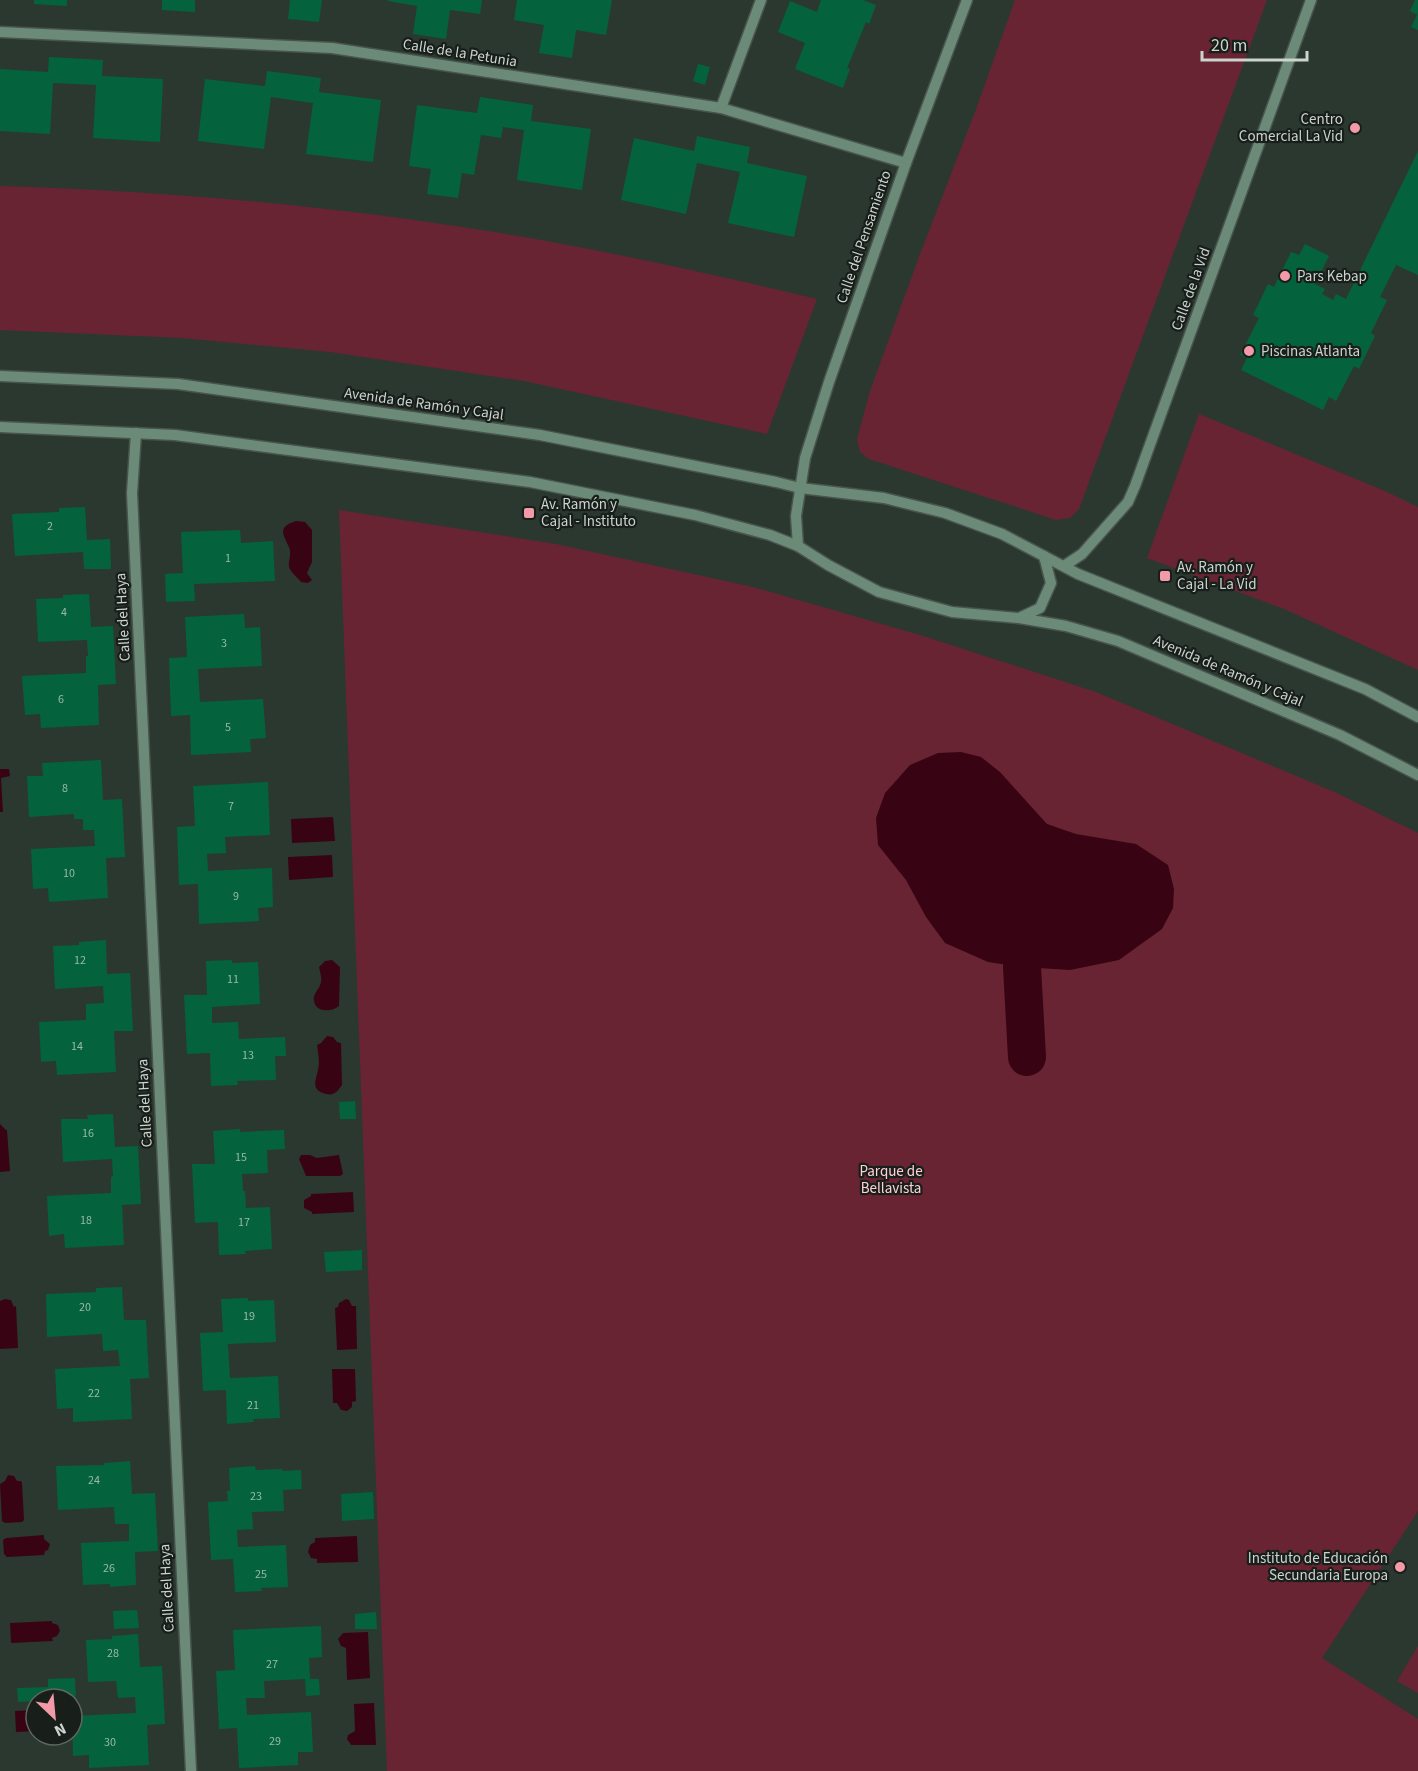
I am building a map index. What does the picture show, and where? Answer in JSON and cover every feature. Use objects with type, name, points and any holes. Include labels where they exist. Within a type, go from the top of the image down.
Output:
[{"type":"street","points":[[721,108],[760,0]]},
{"type":"street","name":"Calle del Pensamiento","points":[[798,546],[796,516],[805,458],[829,382],[906,163],[968,0]]},
{"type":"street","name":"Calle de la Vid","points":[[1064,566],[1082,554],[1128,502],[1135,486],[1311,0]]},
{"type":"street","name":"Calle de la Petunia","points":[[0,32],[332,48],[721,108],[906,163]]},
{"type":"street","name":"Avenida de Ramón y Cajal","points":[[0,376],[178,384],[540,435],[800,488],[884,498],[945,513],[1002,534],[1044,556]]},
{"type":"street","points":[[0,427],[175,435],[530,482],[695,515],[770,535],[798,546]]},
{"type":"street","name":"Calle del Haya","points":[[135,433],[132,493],[191,1771]]},
{"type":"street","name":"Avenida de Ramón y Cajal","points":[[798,546],[879,592],[952,612],[1019,618],[1066,626],[1118,641],[1340,735],[1418,775]]},
{"type":"street","points":[[1044,556],[1098,582],[1365,689],[1418,717]]},
{"type":"street","points":[[1019,618],[1040,608],[1051,583],[1044,556]]},
{"type":"green space","points":[[1015,0],[1267,0],[1079,509],[1070,518],[1056,520],[869,459],[860,452],[857,439],[870,391]]},
{"type":"green space","points":[[0,186],[122,191],[245,201],[427,222],[612,254],[817,299],[767,434],[524,381],[330,352],[182,338],[0,330]]},
{"type":"green space","points":[[1199,414],[1385,491],[1418,507],[1418,670],[1284,609],[1147,558]]},
{"type":"green space","name":"Parque de Bellavista","points":[[339,510],[556,544],[753,587],[920,635],[1096,692],[1337,793],[1418,833],[1418,1511],[1322,1658],[1418,1719],[1418,1771],[387,1771]]},
{"type":"green space","points":[[1418,1646],[1418,1693],[1397,1681]]},
{"type":"shaded area","points":[[296,521],[305,522],[312,530],[312,562],[307,573],[312,580],[308,583],[301,582],[289,567],[290,550],[283,531],[286,526]]},
{"type":"shaded area","points":[[961,752],[981,757],[1000,772],[1047,824],[1076,834],[1136,844],[1168,865],[1174,889],[1173,908],[1162,929],[1119,960],[1070,970],[988,962],[945,943],[926,917],[906,880],[878,845],[876,818],[885,793],[910,765],[938,753]]},
{"type":"shaded area","points":[[0,769],[9,769],[10,776],[1,778],[3,812],[0,812]]},
{"type":"shaded area","points":[[333,817],[335,841],[292,843],[291,819]]},
{"type":"shaded area","points":[[332,855],[333,877],[289,880],[288,857]]},
{"type":"shaded area","points":[[332,960],[340,967],[339,1006],[325,1010],[315,1005],[314,998],[321,982],[319,967],[325,961]]},
{"type":"shaded area","points":[[327,1036],[341,1043],[342,1085],[331,1094],[321,1092],[315,1084],[319,1064],[317,1045]]},
{"type":"shaded area","points":[[0,1124],[7,1130],[10,1171],[0,1172]]},
{"type":"shaded area","points":[[301,1155],[317,1158],[339,1155],[343,1174],[340,1176],[306,1176],[299,1159]]},
{"type":"shaded area","points":[[353,1192],[354,1212],[312,1214],[304,1208],[304,1200],[311,1194]]},
{"type":"shaded area","points":[[346,1299],[352,1306],[356,1306],[357,1349],[337,1350],[335,1308]]},
{"type":"shaded area","points":[[11,1300],[14,1307],[16,1306],[18,1348],[0,1349],[0,1301]]},
{"type":"shaded area","points":[[332,1369],[355,1369],[356,1401],[352,1402],[352,1407],[347,1411],[341,1410],[337,1403],[333,1403]]},
{"type":"shaded area","points":[[8,1475],[14,1476],[22,1483],[24,1520],[22,1522],[5,1523],[2,1521],[0,1484]]},
{"type":"shaded area","points":[[44,1535],[44,1539],[50,1544],[44,1555],[7,1557],[4,1554],[3,1540],[6,1538]]},
{"type":"shaded area","points":[[357,1536],[358,1562],[317,1563],[317,1559],[311,1558],[308,1552],[315,1538]]},
{"type":"shaded area","points":[[52,1621],[58,1625],[60,1631],[52,1638],[53,1641],[11,1643],[10,1623]]},
{"type":"shaded area","points":[[368,1632],[370,1678],[347,1680],[346,1648],[341,1646],[338,1639],[343,1633]]},
{"type":"shaded area","points":[[374,1703],[376,1745],[351,1745],[347,1739],[348,1735],[355,1731],[354,1704]]},
{"type":"shaded area","points":[[15,1711],[24,1711],[24,1732],[16,1732]]},
{"type":"building","points":[[34,0],[67,0],[67,6],[34,4]]},
{"type":"building","points":[[162,0],[195,0],[195,12],[162,10]]},
{"type":"building","points":[[290,0],[322,0],[319,22],[288,19]]},
{"type":"building","points":[[388,0],[482,0],[480,14],[450,10],[446,39],[413,34],[417,6]]},
{"type":"building","points":[[517,0],[612,0],[606,35],[576,30],[572,58],[539,53],[544,25],[514,20]]},
{"type":"building","points":[[821,0],[863,0],[876,5],[869,24],[866,22],[847,68],[850,69],[843,88],[795,69],[805,43],[778,32],[790,1],[817,12]]},
{"type":"building","points":[[1415,0],[1418,0],[1418,30],[1411,27],[1417,15],[1410,11]]},
{"type":"building","points":[[49,57],[103,60],[102,76],[163,79],[160,142],[93,138],[96,85],[53,83],[50,134],[0,131],[0,69],[48,72]]},
{"type":"building","points":[[698,64],[710,67],[705,85],[693,81]]},
{"type":"building","points":[[267,71],[321,78],[319,92],[381,100],[373,162],[306,154],[313,103],[271,97],[264,149],[198,141],[205,79],[265,86]]},
{"type":"building","points":[[480,97],[533,105],[531,121],[591,129],[582,190],[517,180],[524,130],[503,127],[501,138],[481,135],[474,175],[462,173],[458,198],[427,194],[431,169],[409,166],[417,105],[477,113]]},
{"type":"building","points":[[697,136],[750,147],[747,163],[807,176],[794,237],[728,223],[740,172],[697,163],[686,214],[621,200],[634,138],[694,151]]},
{"type":"building","points":[[1418,151],[1418,275],[1396,265],[1380,297],[1387,300],[1371,333],[1375,336],[1359,369],[1354,366],[1336,401],[1329,397],[1323,410],[1241,370],[1247,358],[1240,355],[1259,318],[1253,315],[1268,284],[1274,287],[1291,252],[1299,255],[1305,244],[1329,256],[1315,284],[1325,289],[1322,294],[1333,300],[1336,294],[1346,299]]},
{"type":"building","points":[[85,507],[87,540],[110,539],[111,569],[84,569],[83,552],[15,556],[12,514],[59,512],[59,508]]},
{"type":"building","points":[[240,530],[241,543],[273,541],[275,581],[194,584],[195,601],[166,602],[165,574],[183,573],[181,532]]},
{"type":"building","points":[[89,594],[91,627],[113,626],[116,684],[98,685],[99,725],[41,728],[40,714],[25,715],[22,676],[86,673],[86,656],[88,656],[87,640],[38,642],[36,599]]},
{"type":"building","points":[[244,614],[245,628],[260,627],[262,666],[198,669],[200,702],[263,699],[266,738],[250,739],[251,752],[191,755],[190,715],[171,716],[169,658],[187,657],[185,617]]},
{"type":"building","points":[[101,760],[103,800],[122,799],[125,857],[106,858],[108,898],[49,902],[48,888],[33,889],[31,849],[95,846],[94,830],[83,830],[83,819],[74,819],[74,814],[29,817],[27,776],[43,776],[42,763]]},
{"type":"building","points":[[268,782],[270,835],[225,837],[226,853],[207,854],[208,871],[272,868],[273,907],[258,908],[259,921],[199,924],[198,884],[179,885],[177,827],[195,826],[193,786]]},
{"type":"building","points":[[106,940],[107,974],[130,973],[133,1031],[114,1031],[116,1072],[57,1075],[56,1061],[41,1062],[39,1022],[86,1020],[86,1004],[104,1003],[103,986],[55,989],[53,946],[79,945],[79,942]]},
{"type":"building","points":[[232,960],[232,963],[258,962],[260,1004],[212,1007],[212,1023],[238,1022],[239,1039],[285,1037],[286,1056],[275,1056],[276,1080],[237,1081],[238,1085],[211,1086],[210,1053],[187,1054],[184,995],[207,995],[206,961]]},
{"type":"building","points":[[355,1101],[356,1119],[340,1119],[339,1102]]},
{"type":"building","points":[[113,1114],[115,1147],[138,1146],[141,1204],[122,1205],[124,1245],[65,1248],[64,1234],[49,1236],[47,1196],[111,1193],[111,1177],[113,1176],[112,1159],[63,1162],[61,1119],[88,1119],[87,1115]]},
{"type":"building","points":[[240,1129],[240,1132],[284,1130],[285,1149],[267,1150],[268,1173],[242,1174],[246,1208],[270,1207],[272,1249],[245,1251],[246,1254],[219,1255],[218,1222],[195,1223],[192,1164],[215,1164],[213,1131]]},
{"type":"building","points":[[362,1250],[362,1270],[326,1272],[324,1252]]},
{"type":"building","points":[[122,1287],[124,1320],[146,1320],[149,1378],[130,1379],[132,1419],[73,1422],[73,1408],[57,1409],[55,1369],[120,1366],[118,1350],[103,1351],[102,1334],[47,1337],[46,1294],[96,1292],[96,1288]]},
{"type":"building","points":[[248,1298],[248,1301],[274,1300],[276,1342],[228,1344],[230,1378],[278,1376],[280,1418],[253,1419],[254,1422],[227,1424],[226,1390],[203,1391],[200,1333],[223,1332],[221,1299]]},
{"type":"building","points":[[130,1461],[132,1494],[155,1493],[158,1551],[135,1552],[136,1585],[110,1587],[110,1584],[83,1585],[81,1543],[129,1541],[129,1524],[115,1524],[114,1507],[58,1510],[56,1466],[104,1465],[104,1463]]},
{"type":"building","points":[[255,1466],[256,1470],[301,1470],[302,1489],[283,1490],[284,1511],[252,1512],[253,1529],[237,1530],[238,1547],[286,1545],[288,1587],[235,1592],[233,1559],[211,1560],[208,1502],[228,1501],[229,1468]]},
{"type":"building","points":[[373,1492],[374,1519],[342,1521],[341,1494]]},
{"type":"building","points":[[137,1610],[139,1628],[114,1629],[113,1611]]},
{"type":"building","points":[[376,1612],[377,1629],[355,1629],[355,1614]]},
{"type":"building","points":[[321,1626],[322,1657],[309,1658],[310,1679],[319,1679],[320,1695],[306,1696],[305,1679],[264,1681],[265,1698],[246,1698],[247,1715],[311,1712],[313,1752],[298,1752],[298,1765],[239,1768],[237,1728],[219,1729],[216,1671],[235,1670],[233,1630]]},
{"type":"building","points":[[138,1634],[140,1667],[162,1666],[165,1724],[147,1725],[149,1765],[89,1768],[89,1755],[73,1756],[73,1747],[84,1747],[84,1715],[136,1713],[135,1697],[118,1698],[116,1681],[88,1682],[86,1640],[112,1639],[112,1636]]},
{"type":"building","points":[[75,1678],[75,1687],[48,1687],[48,1679]]},
{"type":"building","points":[[17,1688],[24,1688],[24,1702],[18,1702]]},
{"type":"waterway","points":[[1022,967],[1027,1057]]},
{"type":"place","name":"Centro Comercial La Vid","points":[[1355,128]]},
{"type":"place","name":"Pars Kebap","points":[[1285,276]]},
{"type":"place","name":"Piscinas Atlanta","points":[[1249,351]]},
{"type":"place","name":"Av. Ramón y Cajal - Instituto","points":[[529,513]]},
{"type":"place","name":"Av. Ramón y Cajal - La Vid","points":[[1165,576]]},
{"type":"place","name":"Instituto de Educación Secundaria Europa","points":[[1400,1567]]}]
